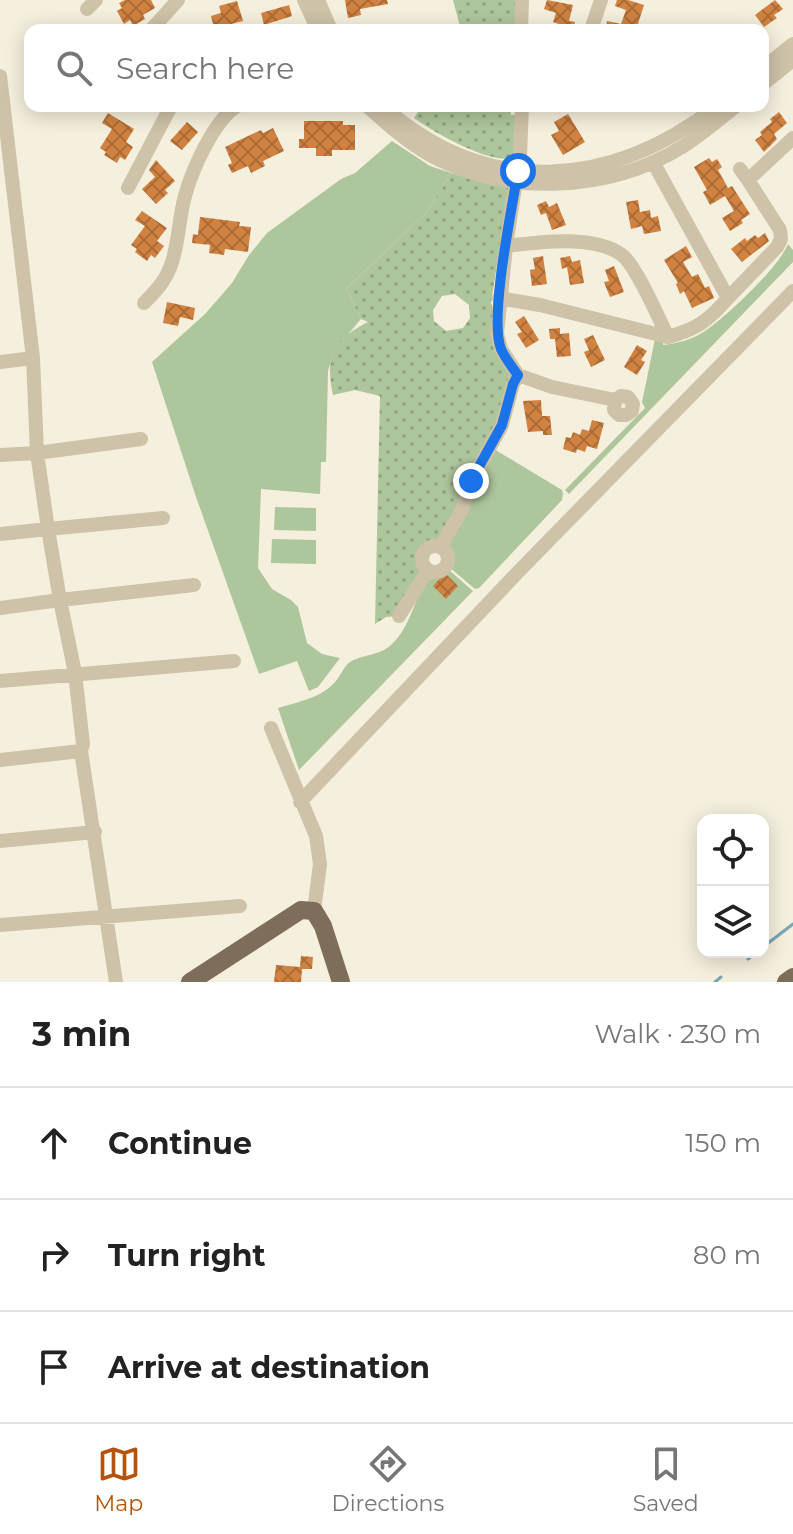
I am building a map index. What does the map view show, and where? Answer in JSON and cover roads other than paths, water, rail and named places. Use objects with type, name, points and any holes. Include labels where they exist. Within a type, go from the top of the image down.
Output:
[{"type":"main road","points":[[190,982],[301,910],[314,911],[323,926],[341,982]]},
{"type":"main road","points":[[786,982],[793,977]]},
{"type":"street","points":[[156,24],[178,0]]},
{"type":"street","points":[[304,0],[315,24]]},
{"type":"street","points":[[318,0],[328,24]]},
{"type":"street","points":[[521,24],[522,0]]},
{"type":"street","points":[[593,24],[601,0]]},
{"type":"street","points":[[769,51],[791,52]]},
{"type":"street","points":[[769,65],[791,52]]},
{"type":"street","points":[[769,77],[791,52]]},
{"type":"street","points":[[0,76],[33,358],[37,453],[75,673],[83,744],[81,751],[116,982]]},
{"type":"street","points":[[128,188],[168,112]]},
{"type":"street","points":[[144,303],[163,284],[173,262],[185,195],[198,162],[222,119],[230,112]]},
{"type":"street","points":[[374,112],[430,155],[469,171],[572,182],[607,177],[653,162],[682,147],[728,112]]},
{"type":"street","points":[[391,112],[453,153],[517,176],[609,164],[660,145],[708,112]]},
{"type":"street","points":[[522,112],[517,176],[499,298],[497,334],[501,349],[518,375],[552,387],[615,400]]},
{"type":"street","points":[[499,298],[668,337],[696,329],[715,314],[777,247],[781,239],[780,230],[744,174],[793,138]]},
{"type":"street","points":[[653,162],[728,298]]},
{"type":"street","points":[[506,246],[545,241],[578,242],[606,248],[624,256],[668,337]]},
{"type":"street","points":[[300,802],[520,570],[793,291]]},
{"type":"street","points":[[0,362],[33,358]]},
{"type":"street","points":[[399,616],[428,570],[440,572],[447,566],[448,557],[440,547],[462,510],[471,481],[502,425],[518,375]]},
{"type":"street","points":[[0,455],[141,439]]},
{"type":"street","points":[[0,534],[163,518]]},
{"type":"street","points":[[0,608],[194,585]]},
{"type":"street","points":[[0,681],[234,661]]},
{"type":"street","points":[[271,728],[316,836],[320,864],[314,911]]},
{"type":"street","points":[[0,760],[81,751]]},
{"type":"street","points":[[0,841],[95,832]]},
{"type":"street","points":[[0,925],[240,906]]},
{"type":"waterway","points":[[769,942],[793,924]]},
{"type":"waterway","points":[[715,982],[721,977]]}]
